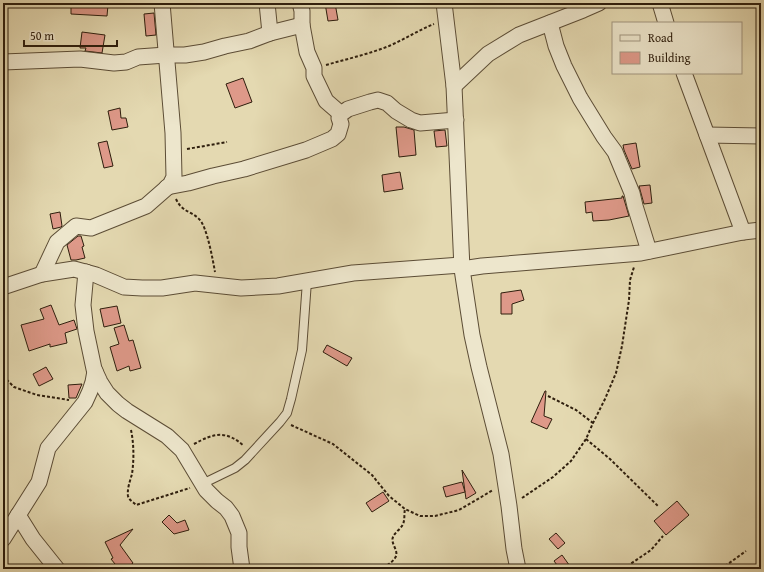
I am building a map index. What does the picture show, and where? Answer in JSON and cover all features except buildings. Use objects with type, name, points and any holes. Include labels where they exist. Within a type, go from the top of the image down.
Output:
[{"type":"street","points":[[162,3],[174,151],[174,177],[170,185],[171,186]]},
{"type":"street","points":[[267,3],[270,33]]},
{"type":"street","points":[[300,3],[307,52],[314,68],[314,76],[326,101],[341,114]]},
{"type":"street","points":[[444,3],[454,86],[462,267],[476,354],[501,454],[518,569]]},
{"type":"street","points":[[454,86],[488,54],[519,35],[599,3]]},
{"type":"street","points":[[660,3],[666,22]]},
{"type":"street","points":[[550,23],[556,46],[580,98],[615,152],[632,193],[645,252]]},
{"type":"street","points":[[3,62],[80,59],[114,63],[126,62],[138,57],[185,55],[204,52],[302,25]]},
{"type":"street","points":[[684,74],[743,232]]},
{"type":"street","points":[[42,274],[57,242],[76,226],[91,228],[146,206],[171,186],[244,169],[306,150],[332,139],[338,134],[341,124],[339,118],[341,114],[348,109],[378,100],[387,103],[396,111],[411,120],[420,123],[456,120]]},
{"type":"street","points":[[707,135],[761,136]]},
{"type":"street","points":[[3,287],[42,274],[74,269],[96,275],[124,287],[162,288],[195,283],[241,288],[278,286],[353,273],[482,266],[645,252],[743,232],[761,230]]},
{"type":"street","points":[[86,272],[83,306],[86,331],[95,371],[100,382],[107,393],[118,404],[167,436],[182,450],[206,490],[226,508],[232,516],[239,533],[242,569]]},
{"type":"street","points":[[3,539],[40,482],[48,448],[84,402],[93,382],[95,371]]},
{"type":"street","points":[[18,515],[33,539],[57,569]]},
{"type":"lane","points":[[202,484],[235,468],[245,460],[287,413],[302,350],[307,281]]},
{"type":"path","points":[[314,68],[343,61],[388,46],[446,19]]},
{"type":"path","points":[[174,151],[227,142]]},
{"type":"path","points":[[171,186],[179,205],[185,211],[201,220],[210,247],[218,285]]},
{"type":"path","points":[[509,506],[530,494],[571,461],[586,439],[616,373],[629,300],[630,280],[633,268],[645,252]]},
{"type":"path","points":[[3,376],[14,387],[37,395],[61,400],[84,402]]},
{"type":"path","points":[[548,396],[576,410],[592,423]]},
{"type":"path","points":[[127,411],[132,434],[134,457],[128,496],[130,501],[136,505],[202,484]]},
{"type":"path","points":[[288,424],[334,444],[372,476],[389,496],[405,509],[420,516],[436,516],[458,510],[498,488],[506,487]]},
{"type":"path","points":[[182,450],[207,438],[223,434],[234,438],[251,454]]},
{"type":"path","points":[[586,439],[610,459],[659,507]]},
{"type":"path","points":[[384,569],[386,565],[395,559],[397,551],[393,536],[403,524],[405,509]]},
{"type":"path","points":[[622,569],[651,550],[663,536]]},
{"type":"path","points":[[721,569],[746,551]]}]
